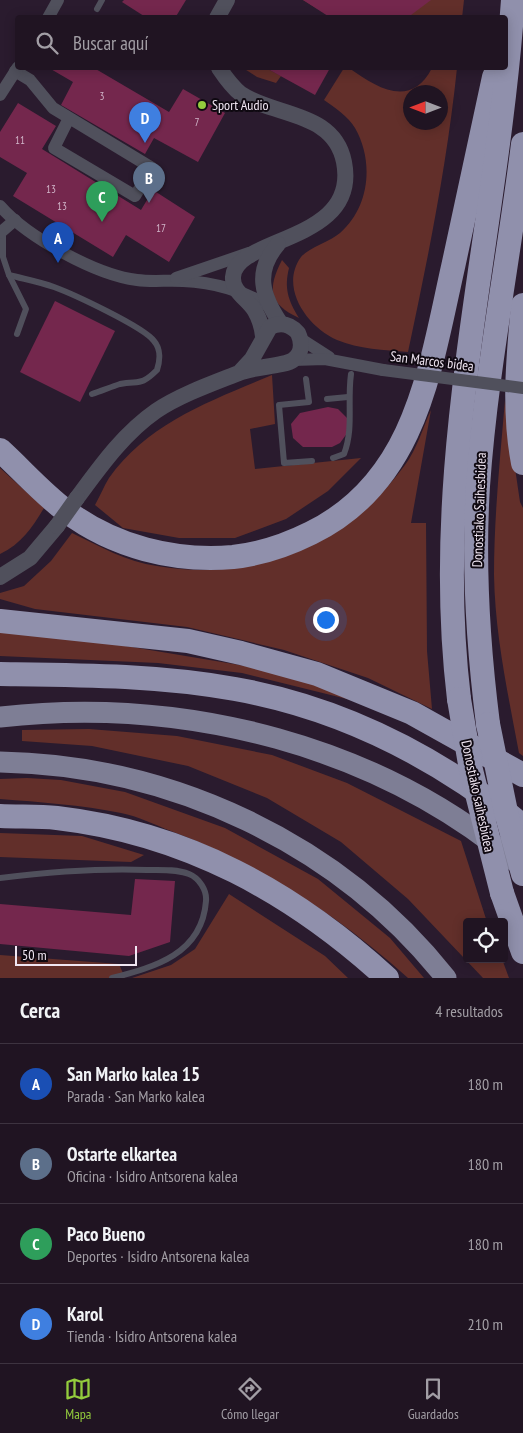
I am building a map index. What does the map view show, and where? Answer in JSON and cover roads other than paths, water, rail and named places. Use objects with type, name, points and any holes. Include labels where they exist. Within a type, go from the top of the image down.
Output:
[{"type":"highway","name":"Donostiako Saihesbidea","points":[[508,40],[513,0]]},
{"type":"highway","points":[[0,450],[50,498],[68,512],[110,536],[137,547],[164,554],[189,558],[222,558],[264,551],[296,540],[326,526],[348,510],[384,475],[414,420],[435,346],[497,70]]},
{"type":"highway","name":"Donostiako Saihesbidea","points":[[459,699],[450,580],[456,447],[498,145],[505,70]]},
{"type":"highway","name":"Donostiako Saihesbidea","points":[[523,144],[488,395],[478,487],[476,580],[488,724],[506,812],[523,874]]},
{"type":"highway","points":[[523,306],[517,400],[523,463]]},
{"type":"highway","points":[[0,621],[188,642],[241,653],[317,674],[412,713],[523,775]]},
{"type":"highway","points":[[0,674],[106,675],[180,681],[236,689],[318,710],[398,743],[448,772],[490,800],[523,826]]},
{"type":"highway","name":"Donostiako saihesbidea","points":[[459,699],[471,770],[502,893],[523,952]]},
{"type":"highway","points":[[0,816],[57,818],[116,828],[198,853],[246,875],[308,913],[387,978]]},
{"type":"main road","points":[[9,716],[107,712],[176,717],[233,727],[274,737],[341,760],[386,779],[449,815],[501,849],[523,868]]},
{"type":"main road","points":[[0,762],[22,762],[73,768],[143,781],[211,804],[276,834],[364,895],[416,944],[446,978]]},
{"type":"street","points":[[50,15],[58,0]]},
{"type":"street","points":[[219,15],[227,0]]},
{"type":"street","points":[[0,95],[15,70]]},
{"type":"street","points":[[17,70],[30,80],[53,108],[152,168],[135,196],[54,148],[69,118]]},
{"type":"street","points":[[168,281],[278,244],[325,217],[338,202],[344,185],[344,162],[336,142],[324,129],[309,119],[254,101],[240,93],[221,70]]},
{"type":"street","points":[[0,206],[16,220],[68,254],[107,273],[137,280],[196,282],[257,299],[270,308]]},
{"type":"street","points":[[2,233],[16,220]]},
{"type":"street","points":[[278,244],[268,258],[263,274],[264,292],[270,308],[281,324]]},
{"type":"street","points":[[252,252],[241,259],[234,270],[232,281],[237,292],[255,311],[263,338],[262,347],[267,357],[285,362]]},
{"type":"street","points":[[0,577],[30,558],[57,526],[116,447],[156,411],[240,372],[285,362],[300,353],[301,339],[294,328],[281,324],[270,327],[240,372]]},
{"type":"street","name":"San Marcos bidea","points":[[301,339],[317,351],[338,361]]},
{"type":"street","name":"San Marcos bidea","points":[[285,362],[338,361],[383,370],[523,388]]},
{"type":"lane","points":[[97,9],[102,0]]},
{"type":"lane","points":[[2,233],[3,257],[9,276],[26,309],[17,334]]},
{"type":"lane","points":[[9,276],[52,286],[140,330],[154,339],[158,348],[159,362],[157,370],[148,379],[135,384],[121,384],[92,394]]},
{"type":"lane","points":[[333,458],[344,454],[351,438],[348,397],[351,374]]},
{"type":"lane","points":[[306,379],[309,402],[279,405],[284,463],[312,461]]},
{"type":"lane","points":[[327,399],[348,397]]},
{"type":"lane","points":[[0,878],[42,873],[113,869],[189,874],[202,884],[206,897],[205,914],[200,927],[183,950],[167,960],[144,970],[112,978]]},
{"type":"place","name":"Sport Audio","points":[[202,105]]},
{"type":"place","name":"Karol","points":[[145,143]]},
{"type":"place","name":"Ostarte elkartea","points":[[149,203]]},
{"type":"place","name":"Paco Bueno","points":[[102,222]]},
{"type":"place","name":"San Marko kalea 15","points":[[58,263]]}]
